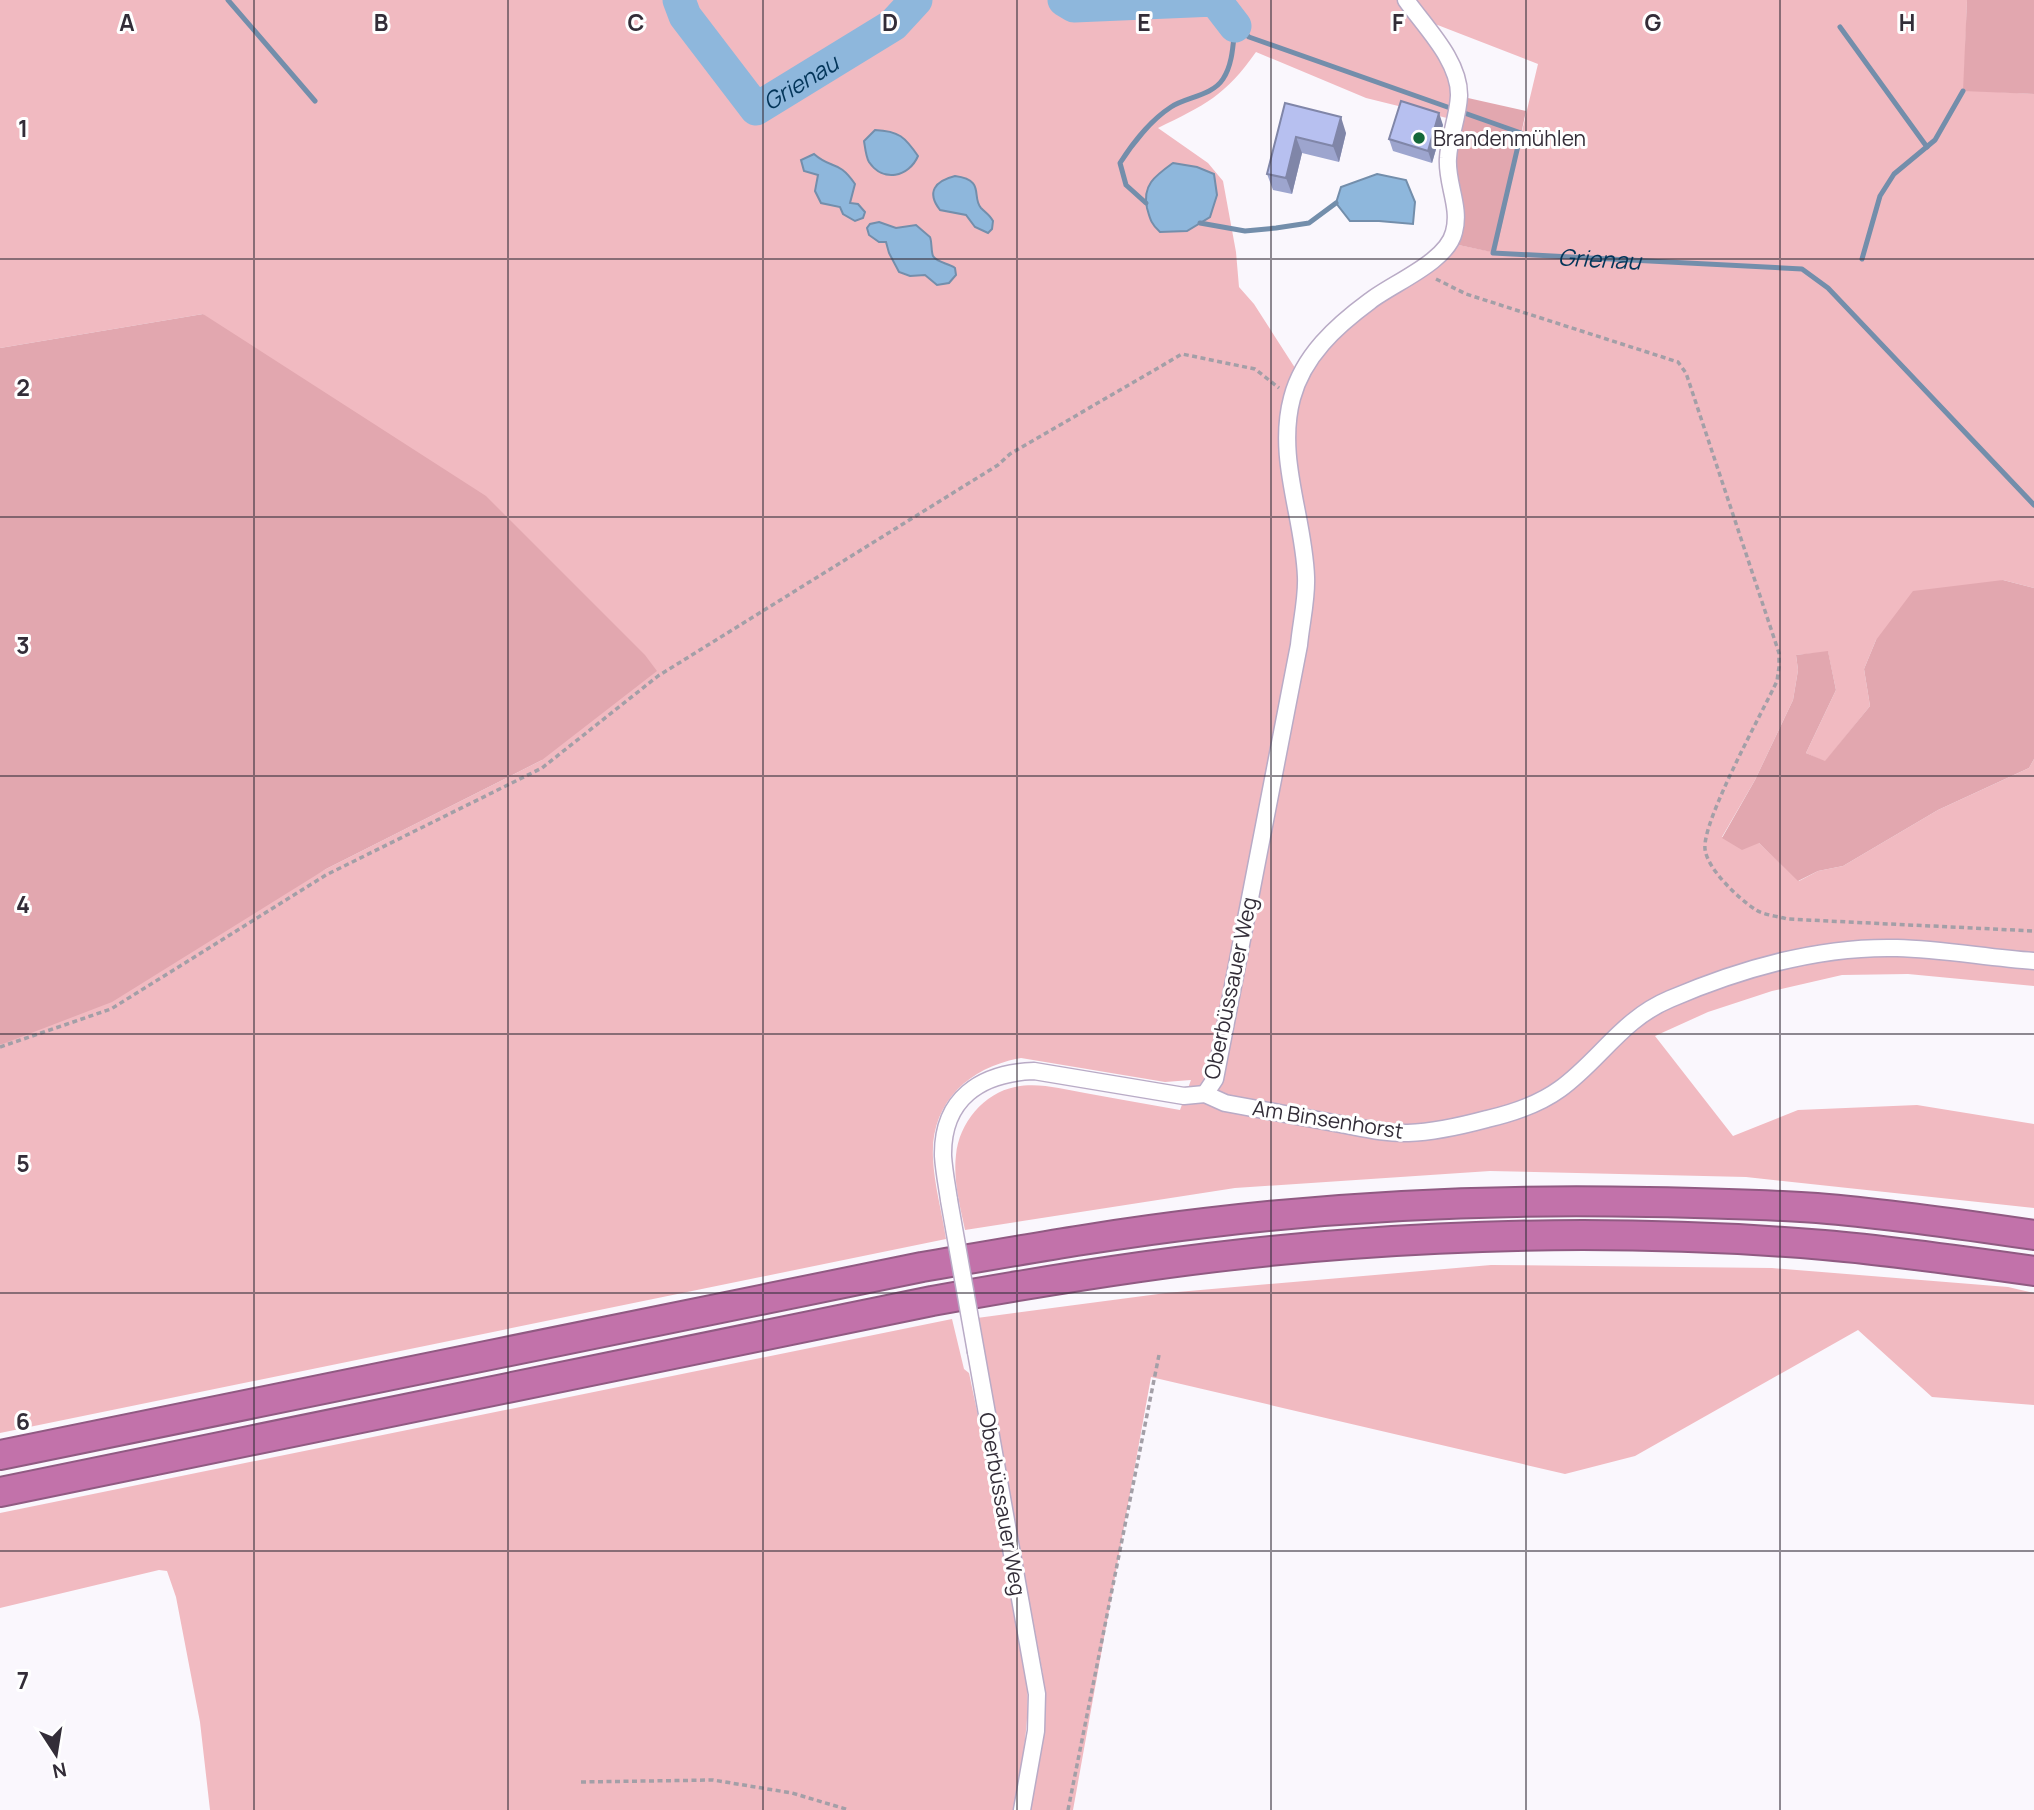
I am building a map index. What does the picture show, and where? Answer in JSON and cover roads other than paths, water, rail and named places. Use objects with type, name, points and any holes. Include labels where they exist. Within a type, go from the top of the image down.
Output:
[{"type":"highway","points":[[0,1455],[922,1267],[1062,1242],[1206,1223],[1350,1209],[1468,1202],[1571,1201],[1827,1209],[2034,1235]]},
{"type":"highway","points":[[0,1492],[932,1301],[1068,1277],[1211,1257],[1351,1244],[1468,1238],[1692,1238],[1824,1245],[2034,1271]]},
{"type":"street","name":"Oberbüssauer Weg","points":[[1022,1810],[1036,1731],[1037,1694],[949,1200],[943,1157],[946,1129],[962,1098],[974,1087],[992,1077],[1014,1072],[1034,1071],[1184,1096],[1205,1094],[1215,1079],[1299,645],[1306,577],[1286,441],[1292,398],[1307,364],[1325,338],[1371,300],[1435,259],[1454,234],[1456,219],[1448,158],[1459,96],[1454,71],[1406,0]]},
{"type":"street","name":"Am Binsenhorst","points":[[1205,1094],[1225,1103],[1379,1131],[1433,1131],[1530,1107],[1566,1084],[1641,1014],[1737,974],[1794,959],[1847,951],[1894,948],[2034,961]]},
{"type":"water","points":[[875,130],[901,136],[909,144],[918,156],[909,169],[888,175],[875,169],[866,155],[864,141]]},
{"type":"water","points":[[814,154],[849,176],[855,184],[850,203],[858,204],[865,212],[863,218],[855,221],[843,214],[840,207],[821,203],[815,191],[818,175],[804,171],[801,160]]},
{"type":"water","points":[[1173,163],[1197,167],[1214,174],[1217,195],[1210,217],[1187,231],[1160,232],[1150,218],[1146,193],[1151,182]]},
{"type":"water","points":[[1377,174],[1406,180],[1415,202],[1413,224],[1350,221],[1336,203],[1341,187]]},
{"type":"water","points":[[955,176],[965,178],[974,185],[978,204],[993,221],[992,229],[988,233],[975,227],[966,215],[940,210],[936,204],[933,193],[935,188],[942,181]]},
{"type":"water","points":[[879,222],[896,228],[916,225],[930,237],[935,258],[955,268],[956,275],[949,283],[937,285],[925,275],[910,276],[899,272],[886,242],[879,242],[869,235],[867,228],[870,224]]},
{"type":"waterway","points":[[228,0],[315,101]]},
{"type":"waterway","name":"Grienau","points":[[679,0],[685,16],[756,109],[893,25],[916,0]]},
{"type":"waterway","name":"Grienau","points":[[1064,0],[1074,6],[1215,0],[1235,26]]},
{"type":"waterway","name":"Grienau","points":[[1235,26],[1249,37],[1521,133],[1493,253],[1802,269],[1828,288],[2034,505]]},
{"type":"waterway","name":"Grienau","points":[[1146,203],[1126,185],[1120,163],[1142,133],[1164,112],[1218,85],[1231,60],[1235,26]]},
{"type":"waterway","points":[[1840,27],[1927,147]]},
{"type":"waterway","points":[[1862,259],[1880,196],[1894,174],[1935,140],[1963,91]]},
{"type":"waterway","points":[[1200,223],[1245,231],[1276,228],[1309,223],[1336,203]]},
{"type":"place","name":"Brandenmühlen","points":[[1419,138]]}]
